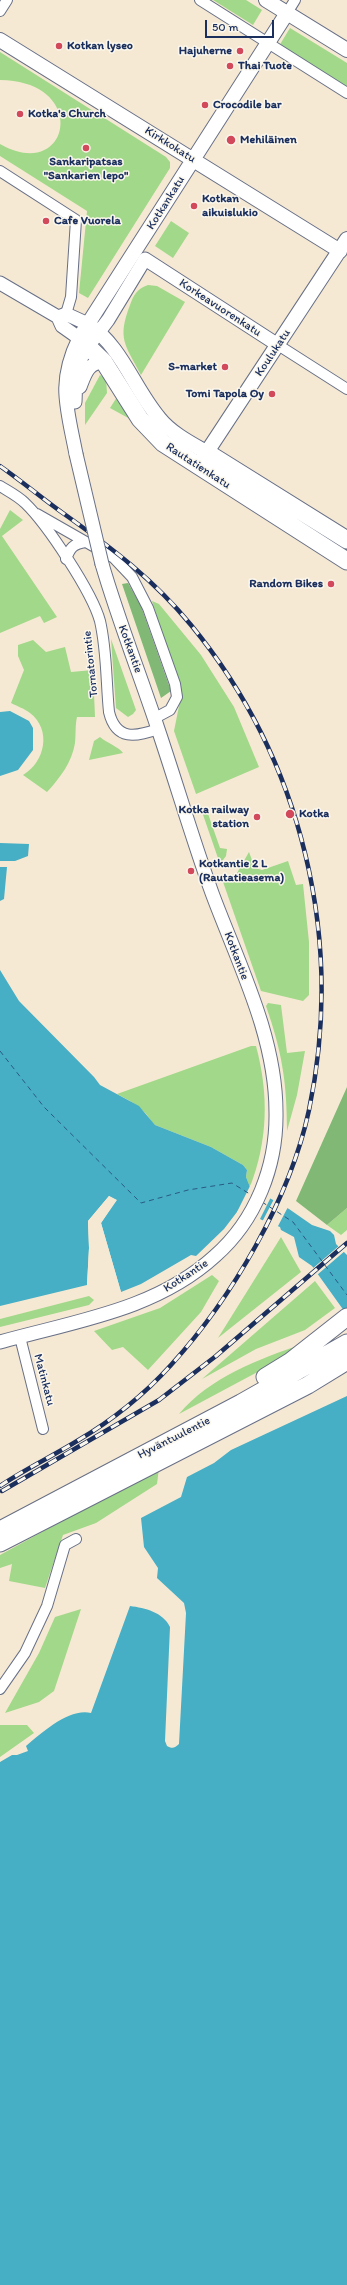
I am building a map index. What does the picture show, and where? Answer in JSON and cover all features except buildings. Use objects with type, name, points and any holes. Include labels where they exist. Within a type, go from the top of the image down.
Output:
[{"type":"highway","name":"Rautatienkatu","points":[[84,342],[104,362],[140,419],[152,434],[202,459],[347,540]]},
{"type":"highway","name":"Rautatienkatu","points":[[202,459],[347,561]]},
{"type":"highway","points":[[197,1426],[236,1394],[277,1370],[342,1322]]},
{"type":"highway","name":"Hyväntuulentie","points":[[0,1530],[197,1426],[347,1343]]},
{"type":"highway","name":"Hyväntuulentie","points":[[0,1543],[308,1385],[347,1361]]},
{"type":"main road","points":[[266,0],[347,50]]},
{"type":"main road","name":"Kotkankatu","points":[[94,328],[140,256],[193,160],[267,42],[287,13]]},
{"type":"main road","name":"Kirkkokatu","points":[[0,40],[193,160],[343,245]]},
{"type":"main road","name":"Koulukatu","points":[[202,459],[343,245]]},
{"type":"main road","name":"Kotkantie","points":[[84,342],[94,328]]},
{"type":"main road","name":"Rautatienkatu","points":[[94,328],[113,345],[146,401],[160,419],[202,459]]},
{"type":"street","points":[[0,11],[7,0]]},
{"type":"street","points":[[200,0],[347,93]]},
{"type":"street","name":"Kotkankatu","points":[[287,13],[295,0]]},
{"type":"street","points":[[0,171],[76,220],[71,297],[62,316],[62,326],[84,342]]},
{"type":"street","name":"Korkeavuorenkatu","points":[[140,256],[347,389]]},
{"type":"street","points":[[0,283],[62,316],[94,328]]},
{"type":"street","name":"Kotkantie","points":[[75,402],[76,376],[84,342]]},
{"type":"street","name":"Kotkantie","points":[[0,1342],[127,1308],[171,1288],[187,1278],[216,1256],[233,1238],[247,1217],[265,1182],[274,1149],[276,1112],[273,1070],[268,1048],[254,1005],[188,825],[157,724],[112,597],[102,564],[76,454],[65,400],[65,381],[70,358],[84,342]]},
{"type":"street","name":"Kotkantie","points":[[70,423],[75,402],[88,368],[98,362],[104,362]]},
{"type":"street","name":"Tornatorintie","points":[[0,486],[24,501],[35,513],[80,578],[99,620],[103,639],[111,723],[122,733],[133,736],[157,724],[170,710],[177,697],[175,684],[148,608],[139,589],[122,565],[114,558],[35,513]]},
{"type":"street","points":[[66,559],[70,549],[75,544],[85,542]]},
{"type":"street","name":"Matinkatu","points":[[20,1337],[43,1429]]},
{"type":"street","points":[[0,1689],[25,1653],[47,1606],[65,1545],[76,1539]]},
{"type":"green space","points":[[213,0],[246,0],[262,10],[253,25]]},
{"type":"green space","points":[[290,28],[347,63],[347,88],[279,46]]},
{"type":"green space","points":[[0,52],[166,157],[170,162],[170,168],[88,298],[79,293],[87,211],[0,156],[0,144],[24,153],[42,151],[55,142],[60,127],[58,111],[48,96],[29,85],[0,80]]},
{"type":"green space","points":[[171,221],[189,233],[173,258],[155,246]]},
{"type":"green space","points":[[148,285],[157,286],[185,302],[141,375],[127,348],[124,326],[126,316],[135,295],[141,288]]},
{"type":"green space","points":[[100,375],[106,379],[107,393],[85,425],[85,403]]},
{"type":"green space","points":[[117,397],[130,419],[110,408]]},
{"type":"green space","points":[[10,510],[23,520],[2,536],[57,617],[44,623],[40,616],[0,633],[0,529]]},
{"type":"green space","points":[[128,583],[141,606],[171,691],[161,698],[122,584]]},
{"type":"green space","points":[[152,601],[159,604],[201,655],[234,707],[259,767],[196,794],[174,731],[180,701],[178,685]]},
{"type":"green space","points":[[111,639],[136,710],[128,717],[116,708]]},
{"type":"green space","points":[[33,640],[46,652],[65,647],[71,672],[93,670],[95,717],[77,717],[75,743],[71,757],[61,775],[47,792],[23,775],[31,769],[41,754],[43,737],[41,728],[37,720],[30,713],[11,703],[24,670],[18,656],[18,645]]},
{"type":"green space","points":[[100,737],[123,753],[89,760],[94,741]]},
{"type":"green space","points":[[200,806],[206,808],[220,848],[227,849],[226,856],[220,864]]},
{"type":"green space","points":[[249,852],[255,868],[262,870],[288,861],[296,885],[303,884],[309,942],[309,995],[303,1001],[261,991],[222,879],[237,873]]},
{"type":"green space","points":[[268,1003],[281,1005],[287,1053],[305,1051],[297,1095],[287,1131],[285,1082],[280,1053],[266,1006]]},
{"type":"green space","points":[[251,1046],[256,1046],[260,1064],[265,1100],[265,1117],[260,1152],[250,1187],[246,1177],[247,1170],[243,1165],[211,1147],[155,1125],[141,1109],[129,1100],[117,1094]]},
{"type":"green space","points":[[347,1087],[347,1208],[327,1225],[296,1201]]},
{"type":"green space","points":[[347,1208],[347,1230],[341,1235],[327,1225]]},
{"type":"green space","points":[[281,1237],[301,1272],[218,1338]]},
{"type":"green space","points":[[212,1275],[219,1281],[201,1312],[148,1370],[123,1347],[112,1350],[94,1331],[160,1308]]},
{"type":"green space","points":[[315,1281],[335,1308],[305,1330],[256,1349],[202,1379]]},
{"type":"green space","points":[[89,1296],[94,1300],[89,1305],[0,1327],[0,1319]]},
{"type":"green space","points":[[303,1344],[265,1368],[179,1414],[191,1401],[220,1380],[269,1356]]},
{"type":"green space","points":[[159,1468],[157,1484],[96,1523],[63,1535],[45,1588],[9,1581],[12,1564],[0,1568],[0,1555]]},
{"type":"green space","points":[[81,1609],[54,1691],[39,1702],[5,1713],[39,1653],[55,1617]]},
{"type":"green space","points":[[0,1725],[27,1725],[34,1733],[0,1757]]},
{"type":"water","points":[[10,711],[29,721],[33,728],[33,750],[18,770],[0,776],[0,712]]},
{"type":"water","points":[[0,843],[29,844],[28,856],[15,861],[15,867],[7,867],[4,899],[0,901]]},
{"type":"water","points":[[0,970],[19,1001],[94,1077],[100,1085],[139,1106],[155,1125],[211,1147],[243,1165],[247,1170],[246,1177],[250,1187],[289,1209],[312,1225],[330,1231],[334,1235],[336,1244],[347,1255],[347,1315],[312,1266],[299,1257],[294,1237],[281,1230],[280,1227],[262,1220],[240,1208],[224,1229],[196,1256],[191,1255],[141,1284],[121,1292],[101,1223],[116,1200],[109,1196],[88,1221],[89,1248],[87,1285],[0,1306]]},
{"type":"water","points":[[347,1396],[347,2285],[0,2285],[0,1762],[12,1755],[17,1755],[28,1751],[26,1746],[57,1722],[74,1714],[83,1712],[91,1713],[130,1606],[142,1608],[158,1614],[170,1627],[165,1741],[167,1746],[170,1748],[179,1744],[186,1613],[184,1603],[157,1578],[158,1568],[144,1547],[141,1518],[181,1497],[187,1477],[214,1463],[231,1450]]},
{"type":"pier","points":[[0,861],[15,861],[15,867],[0,867]]},
{"type":"pier","points":[[251,1184],[271,1197],[259,1221],[241,1210],[239,1213],[237,1212]]},
{"type":"pier","points":[[109,1196],[117,1200],[101,1223],[121,1292],[119,1292],[99,1223],[114,1201],[109,1198],[90,1222],[91,1248],[89,1285],[87,1285],[89,1248],[88,1221]]},
{"type":"pier","points":[[274,1199],[288,1207],[277,1228],[262,1222]]},
{"type":"pier","points":[[340,1245],[346,1250],[317,1275],[312,1269]]},
{"type":"ferry route","points":[[0,1051],[44,1107],[141,1203],[188,1190],[232,1183],[253,1196]]},
{"type":"ferry route","points":[[262,1202],[293,1222],[347,1295]]},
{"type":"railway","points":[[0,466],[101,541],[148,579],[191,625],[229,678],[261,734],[287,792],[305,854],[317,917],[321,981],[319,1045],[309,1110],[300,1144],[288,1178],[273,1212],[256,1246],[236,1278],[216,1309],[194,1338],[150,1387],[115,1416],[90,1433],[0,1486]]},
{"type":"railway","points":[[2,1491],[159,1400],[216,1356],[347,1243]]},
{"type":"place","name":"Kotkan lyseo","points":[[59,46]]},
{"type":"place","name":"Hajuherne","points":[[240,51]]},
{"type":"place","name":"Thai Tuote","points":[[230,66]]},
{"type":"place","name":"Crocodile bar","points":[[205,105]]},
{"type":"place","name":"Kotka's Church","points":[[20,114]]},
{"type":"place","name":"Mehiläinen","points":[[231,140]]},
{"type":"place","name":"Sankaripatsas \"Sankarien lepo\"","points":[[86,148]]},
{"type":"place","name":"Kotkan aikuislukio","points":[[194,206]]},
{"type":"place","name":"Cafe Vuorela","points":[[46,221]]},
{"type":"place","name":"S-market","points":[[225,367]]},
{"type":"place","name":"Tomi Tapola Oy","points":[[272,394]]},
{"type":"place","name":"Random Bikes","points":[[331,584]]},
{"type":"place","name":"Kotka","points":[[290,814]]},
{"type":"place","name":"Kotka railway station","points":[[257,817]]},
{"type":"place","name":"Kotkantie 2 L (Rautatieasema)","points":[[191,871]]}]
